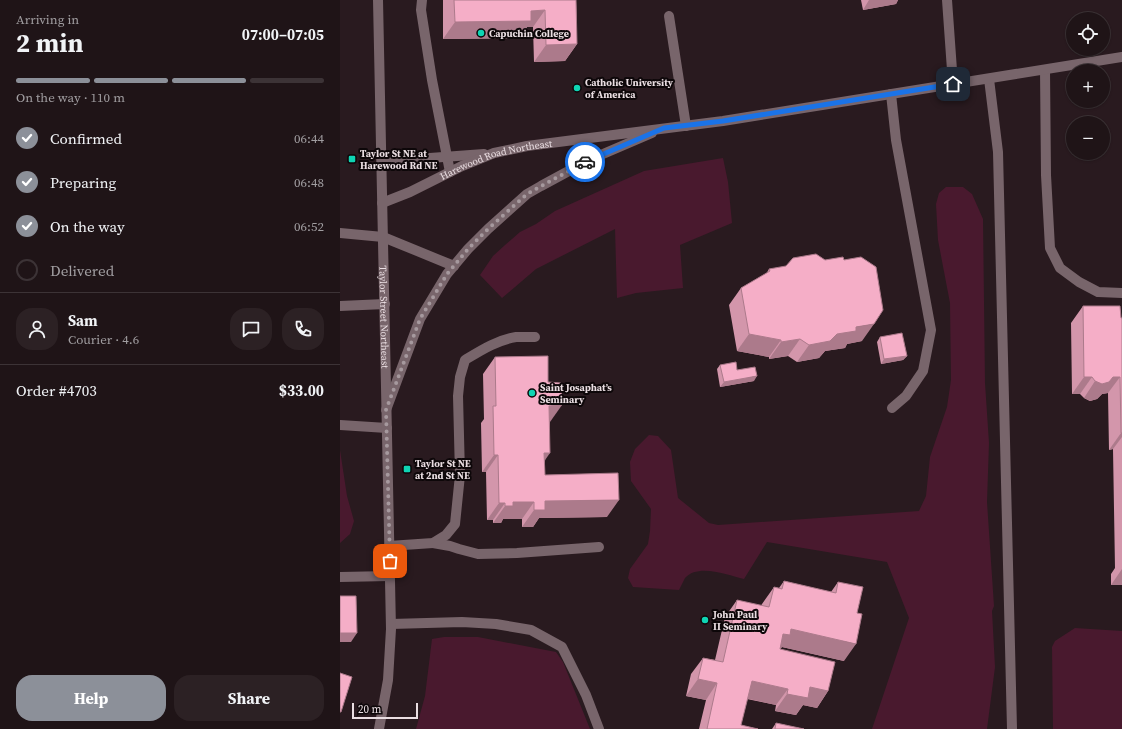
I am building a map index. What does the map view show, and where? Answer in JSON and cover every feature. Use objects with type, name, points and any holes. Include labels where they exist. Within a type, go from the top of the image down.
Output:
[{"type":"street","name":"Taylor Street Northeast","points":[[378,0],[391,624],[388,675],[379,729]]},
{"type":"street","points":[[422,0],[421,10],[432,80],[450,172]]},
{"type":"street","points":[[948,0],[953,84]]},
{"type":"street","points":[[669,16],[686,126]]},
{"type":"street","name":"Harewood Road Northeast","points":[[382,203],[494,154],[527,146],[686,126],[1122,57]]},
{"type":"street","points":[[1046,70],[1046,175],[1050,248],[1060,268],[1079,282],[1098,292],[1122,293]]},
{"type":"street","points":[[989,79],[998,152],[1012,729]]},
{"type":"street","points":[[891,94],[896,140],[931,330],[923,371],[906,396],[892,408]]},
{"type":"street","name":"Harewood Road Northeast","points":[[386,410],[420,319],[454,266],[488,229],[527,194],[589,160],[664,128]]},
{"type":"street","points":[[381,157],[403,160],[494,154]]},
{"type":"street","points":[[340,233],[383,237],[454,266]]},
{"type":"street","points":[[340,306],[385,304]]},
{"type":"street","points":[[433,543],[446,535],[456,524],[460,475],[458,396],[460,377],[465,360],[486,348],[506,340],[516,337],[535,337]]},
{"type":"street","points":[[340,425],[387,428]]},
{"type":"street","points":[[389,546],[433,543],[478,554],[517,553],[599,547]]},
{"type":"street","points":[[340,577],[390,576]]},
{"type":"street","points":[[391,624],[462,622],[496,624],[531,630],[562,647],[586,695],[599,729]]},
{"type":"shaded area","points":[[723,158],[728,182],[732,223],[680,245],[683,288],[636,293],[617,298],[615,229],[536,269],[502,298],[480,275],[493,256],[520,232],[536,224],[555,211],[644,171]]},
{"type":"shaded area","points":[[946,187],[963,187],[972,194],[983,219],[985,383],[989,443],[987,502],[994,606],[992,611],[995,667],[987,729],[872,729],[909,618],[887,562],[767,542],[744,579],[713,571],[697,571],[685,578],[679,590],[633,587],[628,578],[630,569],[648,544],[651,509],[631,481],[630,462],[635,449],[649,435],[658,436],[671,450],[678,498],[709,523],[718,525],[919,511],[926,496],[930,457],[947,407],[951,380],[950,303],[938,240],[936,204],[939,193]]},
{"type":"shaded area","points":[[340,450],[347,496],[354,521],[350,534],[340,543]]},
{"type":"shaded area","points":[[1075,628],[1122,631],[1122,729],[1053,729],[1052,647],[1055,641]]},
{"type":"shaded area","points":[[444,637],[478,637],[556,652],[563,662],[590,729],[416,729],[425,696],[432,639]]},
{"type":"building","points":[[454,0],[576,0],[577,44],[546,45],[545,10],[531,11],[531,21],[455,22]]},
{"type":"building","points":[[816,254],[825,260],[843,257],[844,260],[861,257],[876,267],[883,310],[874,324],[856,327],[856,331],[837,334],[830,341],[809,345],[800,339],[781,342],[781,340],[749,334],[741,288],[770,271],[769,269],[786,266],[793,258]]},
{"type":"building","points":[[1083,306],[1120,306],[1122,318],[1122,433],[1120,377],[1113,377],[1109,382],[1102,384],[1095,381],[1092,377],[1084,377]]},
{"type":"building","points":[[902,333],[907,356],[884,359],[880,337]]},
{"type":"building","points":[[548,356],[548,382],[561,383],[562,405],[549,406],[550,453],[544,453],[545,475],[618,473],[619,500],[545,501],[545,510],[534,510],[534,502],[513,502],[513,506],[505,506],[505,503],[499,503],[498,455],[494,455],[493,406],[496,406],[495,357]]},
{"type":"building","points":[[736,362],[737,370],[755,367],[757,376],[724,382],[720,365]]},
{"type":"building","points":[[784,581],[836,593],[838,582],[863,587],[857,613],[862,614],[856,644],[791,629],[790,635],[783,634],[780,649],[835,662],[828,691],[810,687],[808,698],[787,694],[788,689],[752,681],[741,725],[758,729],[707,729],[717,683],[698,679],[703,658],[723,662],[737,600],[769,607],[774,587],[782,589]]},
{"type":"building","points":[[340,596],[356,596],[357,633],[340,633]]},
{"type":"building","points":[[340,673],[352,677],[341,712],[340,712]]},
{"type":"building","points":[[776,723],[804,729],[775,729]]},
{"type":"way so far","points":[[390,561],[386,410],[420,319],[447,274],[468,249],[488,229],[527,194],[585,162]]},
{"type":"place","name":"Capuchin College","points":[[481,33]]},
{"type":"place","name":"Catholic University of America","points":[[577,88]]},
{"type":"place","name":"Taylor St NE at Harewood Rd NE","points":[[352,159]]},
{"type":"place","name":"Saint Josaphat’s Seminary","points":[[532,393]]},
{"type":"place","name":"Taylor St NE at 2nd St NE","points":[[407,469]]},
{"type":"place","name":"John Paul II Seminary","points":[[705,620]]},
{"type":"route","points":[[585,162],[664,128],[723,121],[953,84]]}]
